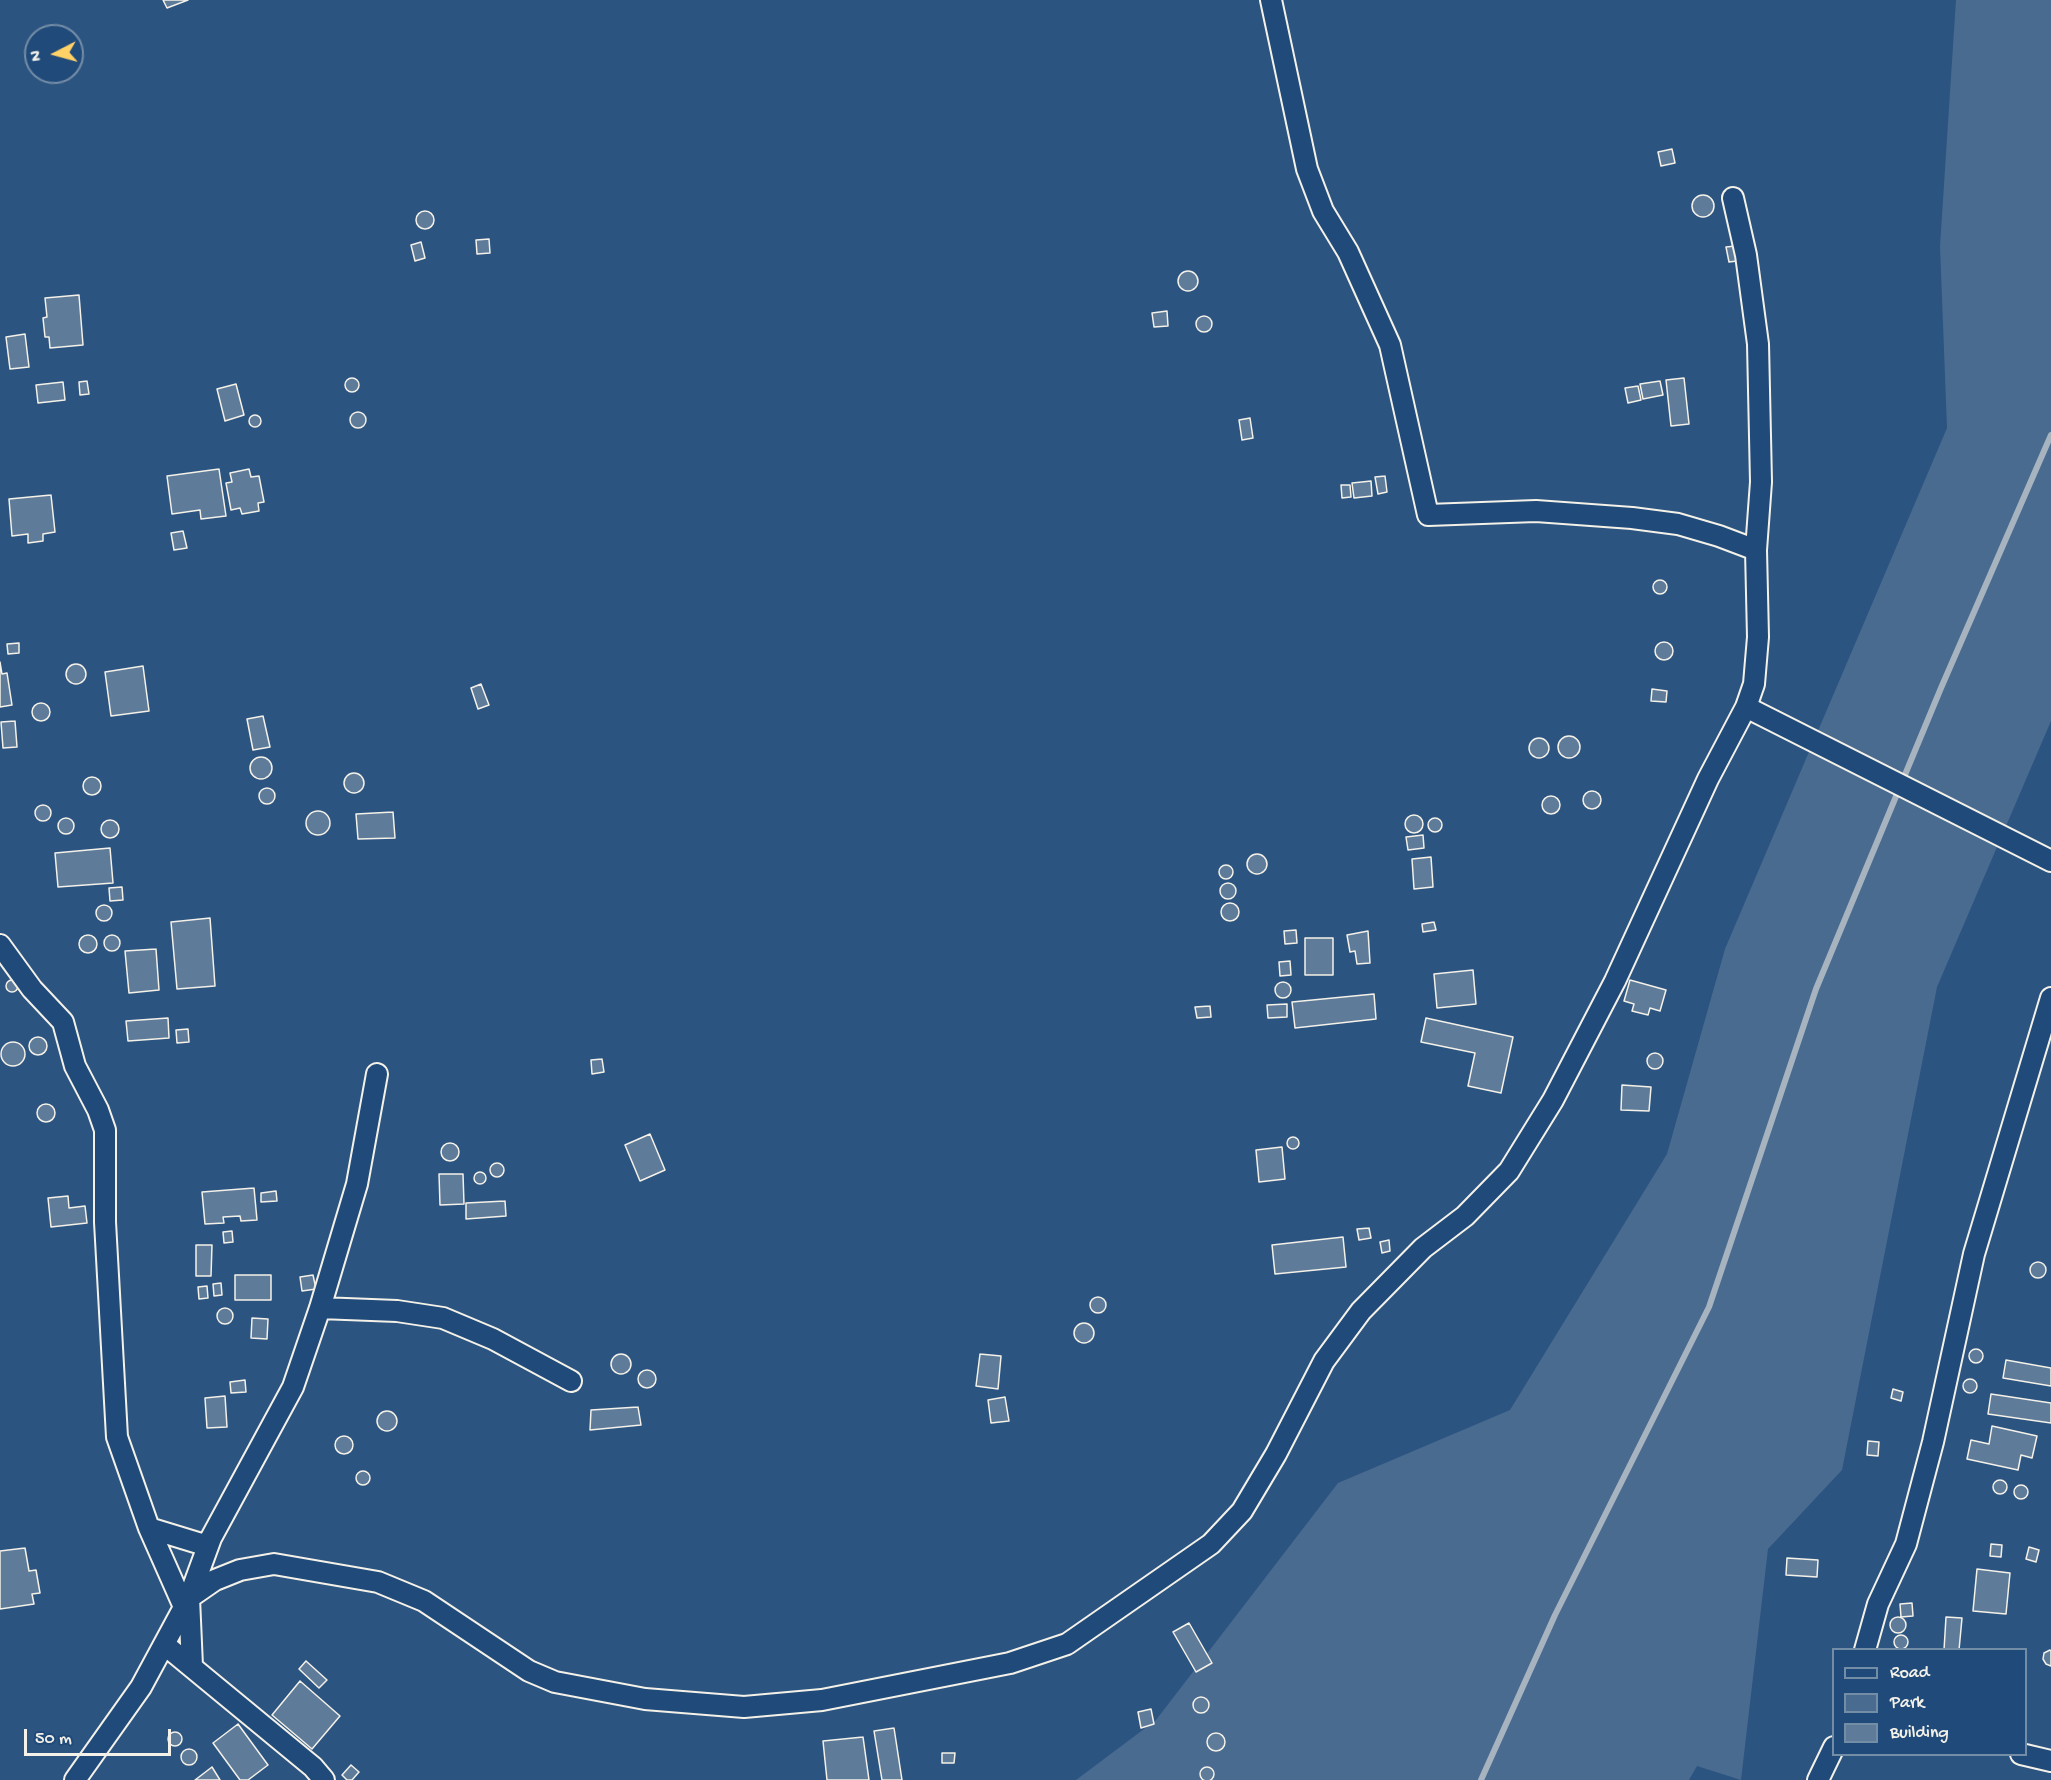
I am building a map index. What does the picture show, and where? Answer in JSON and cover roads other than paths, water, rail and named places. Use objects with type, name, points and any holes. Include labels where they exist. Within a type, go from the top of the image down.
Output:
[{"type":"street","points":[[1271,0],[1307,169],[1323,211],[1348,252],[1390,345],[1400,377],[1428,514],[1536,511],[1632,518],[1678,524],[1756,550]]},
{"type":"street","points":[[187,1602],[215,1580],[240,1570],[273,1564],[368,1580],[424,1601],[529,1671],[555,1682],[645,1699],[744,1707],[822,1700],[1010,1663],[1067,1644],[1211,1544],[1234,1519],[1276,1454],[1323,1361],[1361,1311],[1423,1248],[1491,1193],[1509,1171],[1553,1100],[1615,981],[1708,779],[1746,707],[1754,684],[1758,637],[1756,550],[1761,482],[1758,344],[1746,255],[1733,198]]},
{"type":"street","points":[[1746,707],[2051,861]]},
{"type":"street","points":[[0,945],[32,990],[63,1023],[75,1066],[98,1110],[105,1131],[105,1222],[117,1437],[148,1528],[187,1602],[192,1666]]},
{"type":"street","points":[[1866,1648],[1878,1604],[1906,1544],[1933,1442],[1974,1254],[2051,998]]},
{"type":"street","points":[[75,1780],[141,1687],[165,1645],[187,1602],[208,1546],[293,1387],[320,1308],[357,1184],[377,1074]]},
{"type":"street","points":[[320,1308],[397,1311],[443,1318],[492,1339],[571,1381]]},
{"type":"street","points":[[148,1528],[208,1546]]},
{"type":"street","points":[[165,1645],[313,1767],[324,1780]]},
{"type":"street","points":[[1818,1780],[1832,1749]]},
{"type":"street","points":[[2026,1756],[2051,1761]]},
{"type":"waterway","points":[[1481,1780],[1555,1615],[1709,1307],[1816,989],[1941,688],[2051,435]]}]
